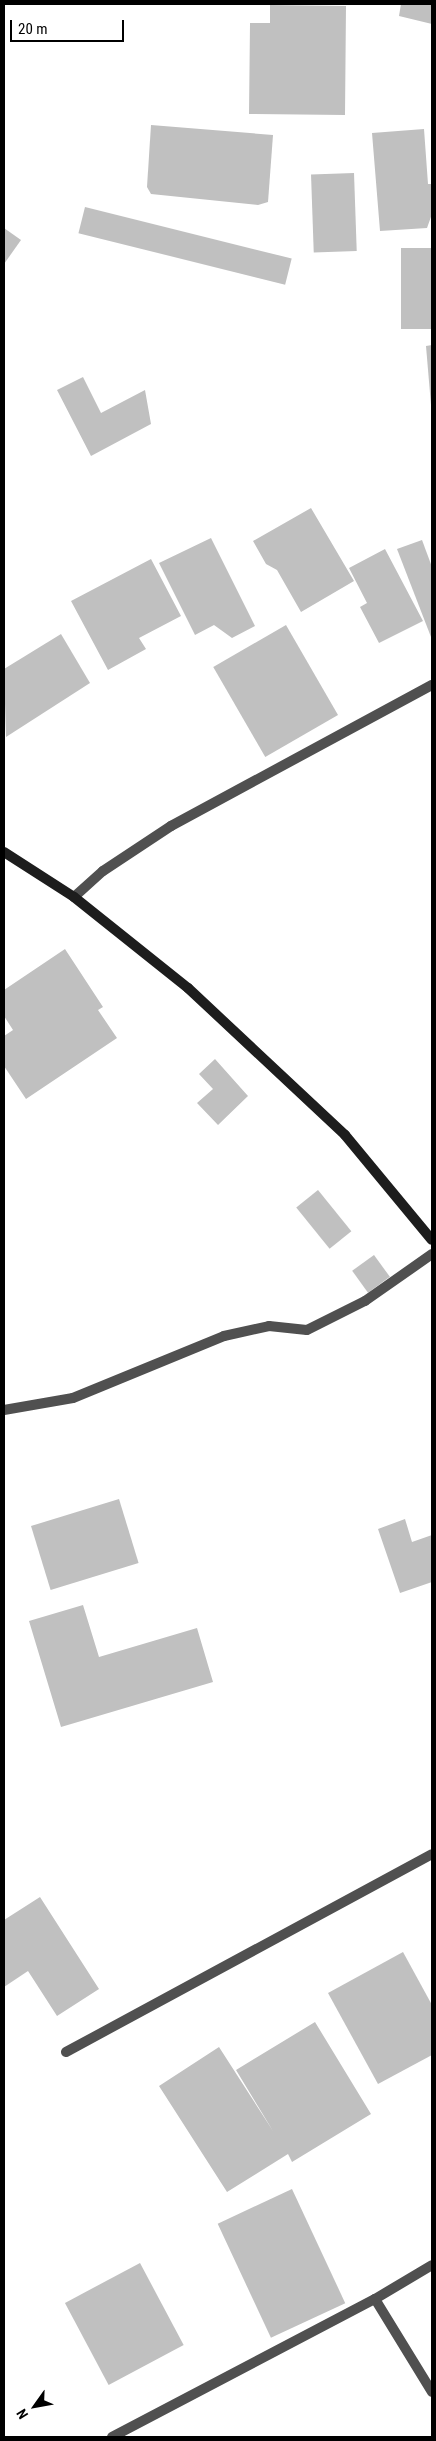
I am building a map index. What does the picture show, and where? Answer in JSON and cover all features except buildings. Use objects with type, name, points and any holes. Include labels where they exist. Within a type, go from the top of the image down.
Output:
[{"type":"street","points":[[74,897],[103,871],[171,826],[432,685]]},
{"type":"street","points":[[4,852],[74,897],[188,988],[344,1135],[432,1240]]},
{"type":"street","points":[[4,1410],[74,1398],[224,1336],[269,1326],[307,1330],[365,1301],[432,1254]]},
{"type":"street","points":[[66,2052],[432,1854]]},
{"type":"street","points":[[112,2437],[375,2299],[432,2264]]},
{"type":"street","points":[[375,2299],[432,2392]]}]
